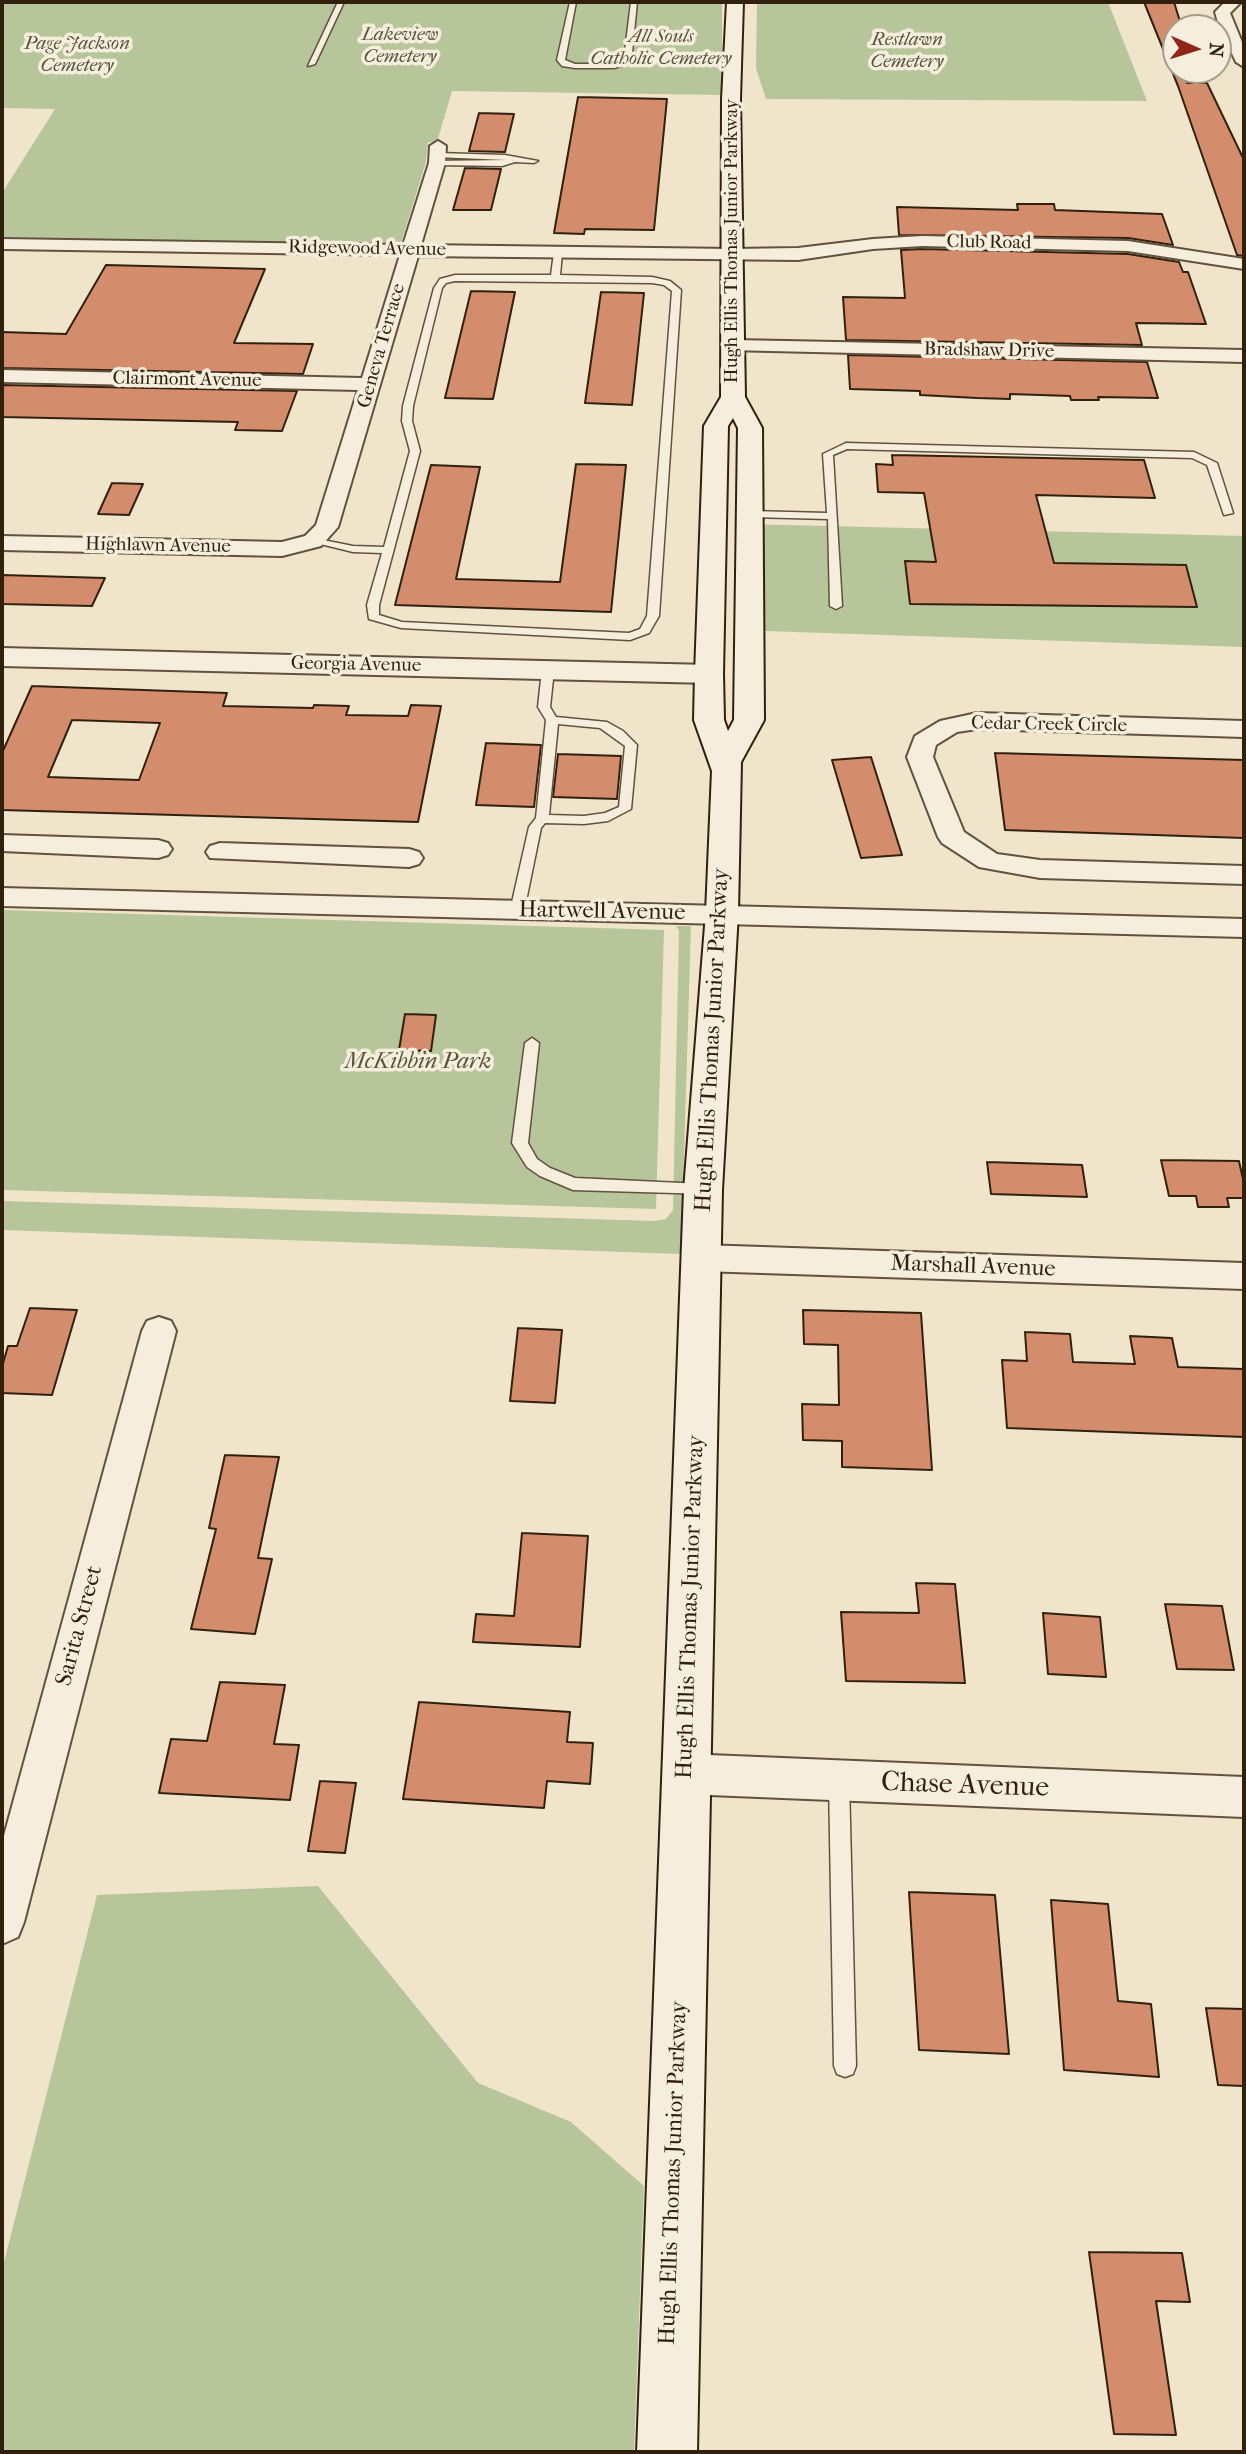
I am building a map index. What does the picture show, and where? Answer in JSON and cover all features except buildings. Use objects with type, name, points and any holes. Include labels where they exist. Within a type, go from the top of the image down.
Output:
[{"type":"main road","name":"Hugh Ellis Thomas Junior Parkway","points":[[667,2452],[703,1190],[722,913],[726,762],[709,719],[709,674],[716,426],[733,397],[731,99],[735,2]]},
{"type":"main road","name":"Hugh Ellis Thomas Junior Parkway","points":[[726,762],[748,720],[750,428],[733,397]]},
{"type":"main road","name":"Georgia Avenue","points":[[2,657],[709,674]]},
{"type":"street","points":[[1234,2],[1222,12],[1244,62]]},
{"type":"street","name":"Geneva Terrace","points":[[313,541],[327,527],[372,384],[438,154]]},
{"type":"street","name":"Club Road","points":[[733,255],[798,254],[873,244],[922,241],[1128,246],[1244,264]]},
{"type":"street","name":"Ridgewood Avenue","points":[[2,244],[733,255]]},
{"type":"street","name":"Bradshaw Drive","points":[[734,346],[1244,356]]},
{"type":"street","name":"Clairmont Avenue","points":[[2,376],[372,384]]},
{"type":"street","name":"Highlawn Avenue","points":[[2,543],[282,549],[313,541]]},
{"type":"street","name":"Cedar Creek Circle","points":[[1244,729],[977,721],[949,726],[924,741],[920,757],[952,837],[989,861],[1040,869],[1244,875]]},
{"type":"street","points":[[2,843],[46,872],[158,849]]},
{"type":"street","points":[[219,852],[409,858]]},
{"type":"street","points":[[280,905],[293,854]]},
{"type":"street","name":"Hartwell Avenue","points":[[2,897],[46,872],[280,905],[722,913],[1244,928]]},
{"type":"street","name":"Marshall Avenue","points":[[702,1258],[1244,1276]]},
{"type":"street","name":"Sarita Street","points":[[2,1922],[159,1331]]},
{"type":"street","name":"Chase Avenue","points":[[685,1774],[1244,1797]]},
{"type":"lane","points":[[311,64],[341,2]]},
{"type":"lane","points":[[573,2],[561,60],[565,64],[575,66],[614,66],[628,61],[634,2]]},
{"type":"lane","points":[[438,154],[534,161]]},
{"type":"lane","points":[[555,278],[558,253]]},
{"type":"lane","points":[[455,278],[555,278],[652,279],[667,283],[677,290],[653,616],[645,631],[630,637],[511,633],[401,625],[373,617],[373,605],[415,451],[407,421],[408,406],[438,288],[443,281],[455,278]]},
{"type":"lane","points":[[836,606],[828,454],[846,446],[1194,455],[1212,463],[1228,513]]},
{"type":"lane","points":[[750,514],[832,516]]},
{"type":"lane","points":[[313,541],[353,549],[388,550]]},
{"type":"lane","points":[[517,911],[535,827],[542,819],[552,720],[544,707],[548,670]]},
{"type":"lane","points":[[542,819],[584,820],[608,817],[625,809],[632,756],[631,745],[620,734],[603,725],[552,720]]},
{"type":"lane","points":[[532,1043],[520,1143],[531,1163],[573,1184],[703,1190]]},
{"type":"lane","points":[[839,1781],[845,2066]]},
{"type":"green space","points":[[2,2],[722,2],[722,95],[452,91],[437,142],[428,142],[426,162],[400,246],[2,239],[2,193],[55,109],[2,108]]},
{"type":"green space","name":"Restlawn Cemetery","points":[[757,2],[1108,2],[1147,101],[766,99],[756,68]]},
{"type":"green space","points":[[743,524],[1244,536],[1244,647],[735,630]]},
{"type":"green space","name":"McKibbin Park","points":[[2,910],[664,930],[656,1209],[2,1190]]},
{"type":"green space","points":[[676,926],[691,926],[681,1254],[2,1230],[2,1201],[655,1221],[666,1219],[673,1210],[679,931]]},
{"type":"green space","points":[[318,1886],[478,2083],[571,2122],[644,2186],[634,2452],[2,2452],[2,2270],[97,1895]]},
{"type":"park label","name":"Lakeview Cemetery","points":[[400,46]]},
{"type":"park label","name":"All Souls Catholic Cemetery","points":[[661,48]]},
{"type":"park label","name":"Page Jackson Cemetery","points":[[77,55]]}]
